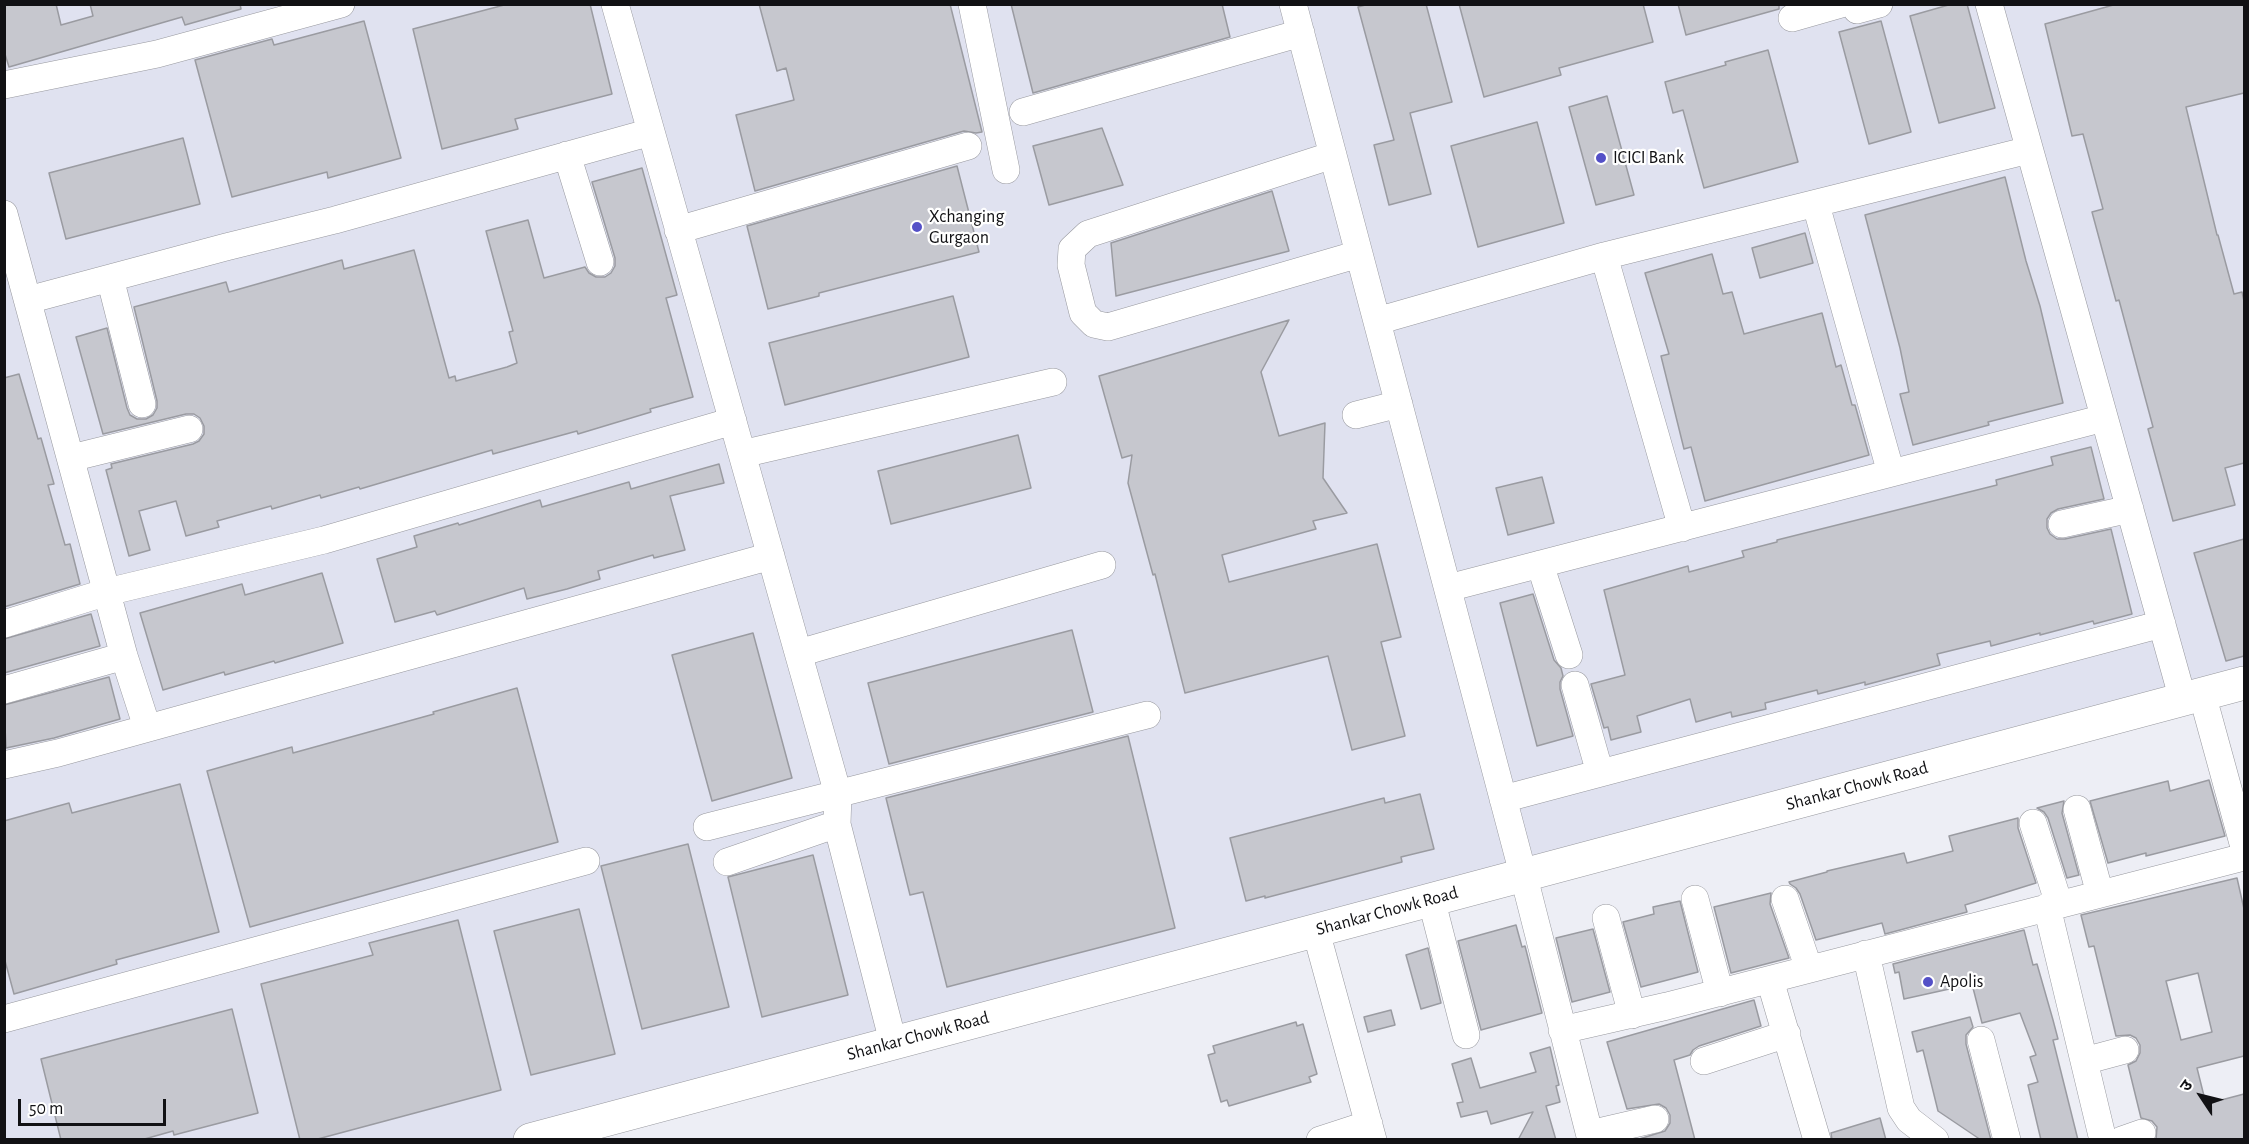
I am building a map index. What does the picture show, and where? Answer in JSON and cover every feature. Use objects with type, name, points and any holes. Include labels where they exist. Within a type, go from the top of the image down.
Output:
[{"type":"main road","name":"Shankar Chowk Road","points":[[2195,706],[2244,683]]},
{"type":"main road","name":"Shankar Chowk Road","points":[[530,1140],[893,1042],[1525,882],[2195,706],[2244,702]]},
{"type":"main road","name":"Shankar Chowk Road","points":[[607,1140],[1435,914],[1525,882]]},
{"type":"street","points":[[4,85],[157,54],[341,4]]},
{"type":"street","points":[[615,4],[838,794],[837,824],[893,1042]]},
{"type":"street","points":[[972,4],[1006,170]]},
{"type":"street","points":[[1293,4],[1448,588],[1590,1137],[1655,1119]]},
{"type":"street","points":[[1989,4],[2162,624],[2195,706],[2244,847]]},
{"type":"street","points":[[1792,18],[1859,6]]},
{"type":"street","points":[[1023,112],[1301,33]]},
{"type":"street","points":[[28,300],[347,217],[651,132]]},
{"type":"street","points":[[678,230],[968,146]]},
{"type":"street","points":[[1377,321],[1604,256],[1816,205],[2029,150]]},
{"type":"street","points":[[567,155],[600,262]]},
{"type":"street","points":[[1333,155],[1088,234],[1072,249],[1071,265],[1083,312],[1094,324],[1108,327],[1359,254]]},
{"type":"street","points":[[1816,205],[1891,473]]},
{"type":"street","points":[[4,214],[10,257],[28,300],[124,656],[147,727]]},
{"type":"street","points":[[1604,256],[1682,528]]},
{"type":"street","points":[[110,278],[142,405]]},
{"type":"street","points":[[742,454],[1053,382]]},
{"type":"street","points":[[1356,415],[1399,404]]},
{"type":"street","points":[[1448,588],[2104,418]]},
{"type":"street","points":[[4,624],[107,592],[324,540],[733,421]]},
{"type":"street","points":[[71,459],[189,429]]},
{"type":"street","points":[[2062,524],[2130,509]]},
{"type":"street","points":[[4,765],[58,753],[771,556]]},
{"type":"street","points":[[1540,564],[1569,655]]},
{"type":"street","points":[[799,653],[1102,565]]},
{"type":"street","points":[[1503,799],[2162,624]]},
{"type":"street","points":[[4,690],[124,656]]},
{"type":"street","points":[[1575,685],[1600,774]]},
{"type":"street","points":[[707,827],[1148,715]]},
{"type":"street","points":[[2077,809],[2100,894]]},
{"type":"street","points":[[2033,823],[2053,905],[2084,1061],[2103,1140]]},
{"type":"street","points":[[727,862],[837,824]]},
{"type":"street","points":[[1562,1030],[1720,993],[2244,857]]},
{"type":"street","points":[[4,1018],[586,861]]},
{"type":"street","points":[[1785,898],[1809,969]]},
{"type":"street","points":[[1695,899],[1720,993]]},
{"type":"street","points":[[1435,914],[1466,1035]]},
{"type":"street","points":[[1606,918],[1632,1015]]},
{"type":"street","points":[[1320,946],[1371,1132],[1320,1140]]},
{"type":"street","points":[[1866,954],[1901,1108],[1909,1120],[1935,1140]]},
{"type":"street","points":[[1770,980],[1817,1140]]},
{"type":"street","points":[[1704,1061],[1787,1034]]},
{"type":"street","points":[[1981,1040],[2007,1140]]},
{"type":"street","points":[[2084,1061],[2125,1050]]},
{"type":"shaded area","points":[[5,5],[2244,5],[2244,672],[526,1139],[5,1140]]},
{"type":"building","points":[[4,4],[56,4],[61,25],[93,16],[90,4],[240,4],[241,9],[185,25],[182,17],[9,67],[4,51]]},
{"type":"building","points":[[508,4],[590,4],[612,94],[515,119],[518,129],[442,149],[413,29]]},
{"type":"building","points":[[759,4],[950,4],[982,132],[964,131],[755,191],[736,115],[794,100],[786,68],[777,71]]},
{"type":"building","points":[[1011,4],[1222,4],[1230,37],[1033,93]]},
{"type":"building","points":[[1369,4],[1426,4],[1452,102],[1410,113],[1431,194],[1389,205],[1374,145],[1394,140],[1358,7]]},
{"type":"building","points":[[1459,4],[1643,4],[1653,42],[1559,68],[1561,75],[1484,97]]},
{"type":"building","points":[[1678,4],[1779,4],[1779,9],[1686,35]]},
{"type":"building","points":[[1952,4],[1967,4],[1995,108],[1939,123],[1910,16]]},
{"type":"building","points":[[2117,4],[2244,4],[2244,93],[2186,107],[2234,294],[2242,292],[2244,301],[2244,463],[2225,468],[2235,505],[2173,521],[2148,429],[2153,427],[2119,300],[2116,301],[2092,212],[2103,209],[2083,134],[2072,136],[2045,24]]},
{"type":"building","points":[[364,21],[401,158],[328,178],[327,172],[232,197],[195,60],[272,39],[274,45]]},
{"type":"building","points":[[1881,21],[1911,132],[1869,144],[1839,32]]},
{"type":"building","points":[[1768,50],[1798,162],[1704,188],[1683,110],[1673,113],[1665,82],[1726,65],[1725,62]]},
{"type":"building","points":[[1607,96],[1634,195],[1596,205],[1569,107]]},
{"type":"building","points":[[1537,122],[1564,223],[1478,247],[1451,146]]},
{"type":"building","points":[[1102,128],[1123,185],[1049,205],[1033,146]]},
{"type":"building","points":[[183,138],[200,204],[66,239],[49,173]]},
{"type":"building","points":[[957,166],[979,252],[819,293],[819,296],[768,309],[747,226]]},
{"type":"building","points":[[642,168],[677,295],[666,298],[693,397],[578,434],[577,431],[493,454],[492,450],[360,489],[359,487],[321,498],[320,495],[272,509],[271,506],[217,521],[219,527],[186,536],[176,501],[139,511],[150,550],[129,556],[106,470],[112,468],[111,464],[193,444],[199,441],[204,434],[204,426],[200,418],[194,414],[186,414],[103,434],[76,337],[107,328],[130,415],[137,419],[146,419],[153,415],[157,408],[157,401],[134,307],[226,282],[229,292],[342,260],[344,269],[414,250],[449,378],[455,376],[456,381],[507,367],[517,363],[509,332],[513,331],[486,231],[528,220],[544,278],[585,267],[596,277],[605,277],[615,266],[615,258],[592,182]]},
{"type":"building","points":[[2005,177],[2040,306],[2063,403],[1988,422],[1989,425],[1913,445],[1900,394],[1909,392],[1900,348],[1865,215]]},
{"type":"building","points":[[1272,191],[1289,251],[1116,296],[1111,243]]},
{"type":"building","points":[[1805,233],[1813,263],[1760,278],[1752,248]]},
{"type":"building","points":[[1712,254],[1723,294],[1732,292],[1744,334],[1822,313],[1836,367],[1841,365],[1869,455],[1705,501],[1691,447],[1684,449],[1661,356],[1669,354],[1645,273]]},
{"type":"building","points":[[953,296],[969,357],[785,405],[769,343]]},
{"type":"building","points":[[1289,320],[1261,372],[1279,436],[1325,423],[1323,478],[1347,513],[1313,521],[1316,529],[1222,555],[1229,582],[1377,544],[1401,637],[1381,642],[1405,736],[1352,750],[1328,656],[1185,693],[1155,574],[1153,575],[1128,483],[1132,455],[1122,458],[1099,376]]},
{"type":"building","points":[[19,374],[54,484],[48,485],[65,545],[70,544],[80,584],[4,607],[4,378]]},
{"type":"building","points":[[1018,435],[1031,488],[891,524],[878,471]]},
{"type":"building","points":[[2091,447],[2104,499],[2058,509],[2047,519],[2047,528],[2050,534],[2057,539],[2111,529],[2132,614],[2094,624],[2093,621],[2040,635],[2040,633],[1991,646],[1990,641],[1937,654],[1940,665],[1865,685],[1865,682],[1818,694],[1817,690],[1765,703],[1766,709],[1732,717],[1731,712],[1696,722],[1690,699],[1637,716],[1641,732],[1611,740],[1608,727],[1604,728],[1591,684],[1625,675],[1604,590],[1688,566],[1689,572],[1744,557],[1742,551],[1777,542],[1777,540],[1997,485],[1996,480],[2053,465],[2051,457]]},
{"type":"building","points":[[719,464],[724,483],[670,496],[685,550],[654,558],[653,555],[598,571],[600,579],[527,599],[524,588],[437,615],[435,611],[395,622],[377,559],[417,547],[414,536],[540,500],[542,507],[629,482],[631,489]]},
{"type":"building","points":[[1542,477],[1554,523],[1508,535],[1496,488]]},
{"type":"building","points":[[2244,539],[2244,656],[2226,661],[2194,553]]},
{"type":"building","points":[[322,573],[343,643],[275,663],[274,661],[225,675],[224,672],[163,690],[140,613],[242,584],[245,595]]},
{"type":"building","points":[[1533,594],[1554,660],[1561,668],[1563,676],[1560,689],[1573,736],[1537,746],[1500,603]]},
{"type":"building","points":[[91,614],[100,646],[4,673],[4,639]]},
{"type":"building","points":[[1072,630],[1093,712],[889,764],[868,683]]},
{"type":"building","points":[[753,633],[792,778],[712,801],[672,655]]},
{"type":"building","points":[[109,677],[120,719],[54,738],[6,748],[4,705]]},
{"type":"building","points":[[517,688],[558,842],[250,927],[207,771],[292,747],[293,753],[434,714],[433,712]]},
{"type":"building","points":[[1128,736],[1175,928],[947,987],[923,892],[910,895],[886,798]]},
{"type":"building","points":[[2209,780],[2225,836],[2108,863],[2090,801],[2168,781],[2170,791]]},
{"type":"building","points":[[180,784],[219,932],[116,960],[117,964],[14,994],[4,957],[4,821],[69,803],[72,813]]},
{"type":"building","points":[[1420,794],[1434,849],[1401,857],[1402,862],[1246,901],[1230,838],[1384,798],[1385,803]]},
{"type":"building","points":[[2064,801],[2062,813],[2079,875],[2067,878],[2048,818],[2037,808]]},
{"type":"building","points":[[2018,818],[2018,828],[2036,883],[1965,905],[1967,912],[1885,934],[1882,923],[1816,940],[1800,894],[1789,882],[1904,853],[1907,863],[1953,851],[1949,836]]},
{"type":"building","points":[[688,844],[729,1007],[642,1029],[601,866]]},
{"type":"building","points":[[813,855],[848,995],[762,1017],[728,877]]},
{"type":"building","points":[[2237,878],[2244,909],[2244,1056],[2197,1068],[2206,1104],[2244,1094],[2244,1140],[2156,1140],[2157,1127],[2152,1121],[2141,1118],[2128,1065],[2136,1061],[2140,1053],[2140,1045],[2136,1038],[2130,1035],[2116,1036],[2094,946],[2089,947],[2081,915]],"holes":[[[2198,973],[2212,1032],[2181,1040],[2166,981]]]},
{"type":"building","points":[[1771,893],[1770,904],[1789,958],[1731,973],[1714,907]]},
{"type":"building","points":[[1680,901],[1698,972],[1641,987],[1623,922],[1654,914],[1653,907]]},
{"type":"building","points":[[579,909],[615,1054],[531,1075],[494,931]]},
{"type":"building","points":[[458,920],[501,1090],[314,1140],[300,1140],[261,984],[373,955],[369,943]]},
{"type":"building","points":[[1516,925],[1522,947],[1525,946],[1542,1013],[1481,1030],[1458,941]]},
{"type":"building","points":[[1593,929],[1610,992],[1572,1002],[1556,938]]},
{"type":"building","points":[[2024,930],[2033,965],[2037,964],[2058,1039],[2053,1040],[2078,1140],[2041,1140],[2028,1085],[2038,1082],[2030,1057],[2036,1055],[2020,1013],[1982,1023],[1972,984],[1904,999],[1899,972],[1895,973],[1893,964]]},
{"type":"building","points":[[1428,948],[1441,1003],[1421,1009],[1406,955]]},
{"type":"building","points":[[1754,1000],[1761,1026],[1699,1046],[1690,1055],[1674,1060],[1695,1140],[1636,1140],[1665,1131],[1670,1123],[1670,1115],[1666,1108],[1659,1104],[1627,1109],[1607,1042]]},
{"type":"building","points":[[232,1009],[258,1113],[174,1135],[173,1131],[141,1140],[61,1140],[41,1059]]},
{"type":"building","points":[[1391,1010],[1395,1025],[1368,1032],[1364,1017]]},
{"type":"building","points":[[1970,1017],[1973,1027],[1966,1035],[1966,1044],[1991,1140],[1981,1140],[1938,1111],[1923,1050],[1917,1052],[1912,1032]]},
{"type":"building","points":[[1296,1022],[1297,1026],[1303,1024],[1317,1074],[1309,1077],[1311,1082],[1229,1106],[1227,1100],[1221,1102],[1208,1055],[1215,1053],[1213,1046]]},
{"type":"building","points":[[1550,1047],[1559,1085],[1556,1086],[1560,1102],[1546,1106],[1556,1140],[1518,1140],[1533,1112],[1491,1124],[1487,1111],[1461,1117],[1457,1103],[1463,1102],[1452,1064],[1471,1058],[1480,1088],[1536,1072],[1530,1053]]},
{"type":"building","points":[[1880,1118],[1886,1140],[1832,1140],[1831,1133]]},
{"type":"place","name":"ICICI Bank","points":[[1601,158]]},
{"type":"place","name":"Xchanging Gurgaon","points":[[917,227]]},
{"type":"place","name":"Apolis","points":[[1928,982]]}]
